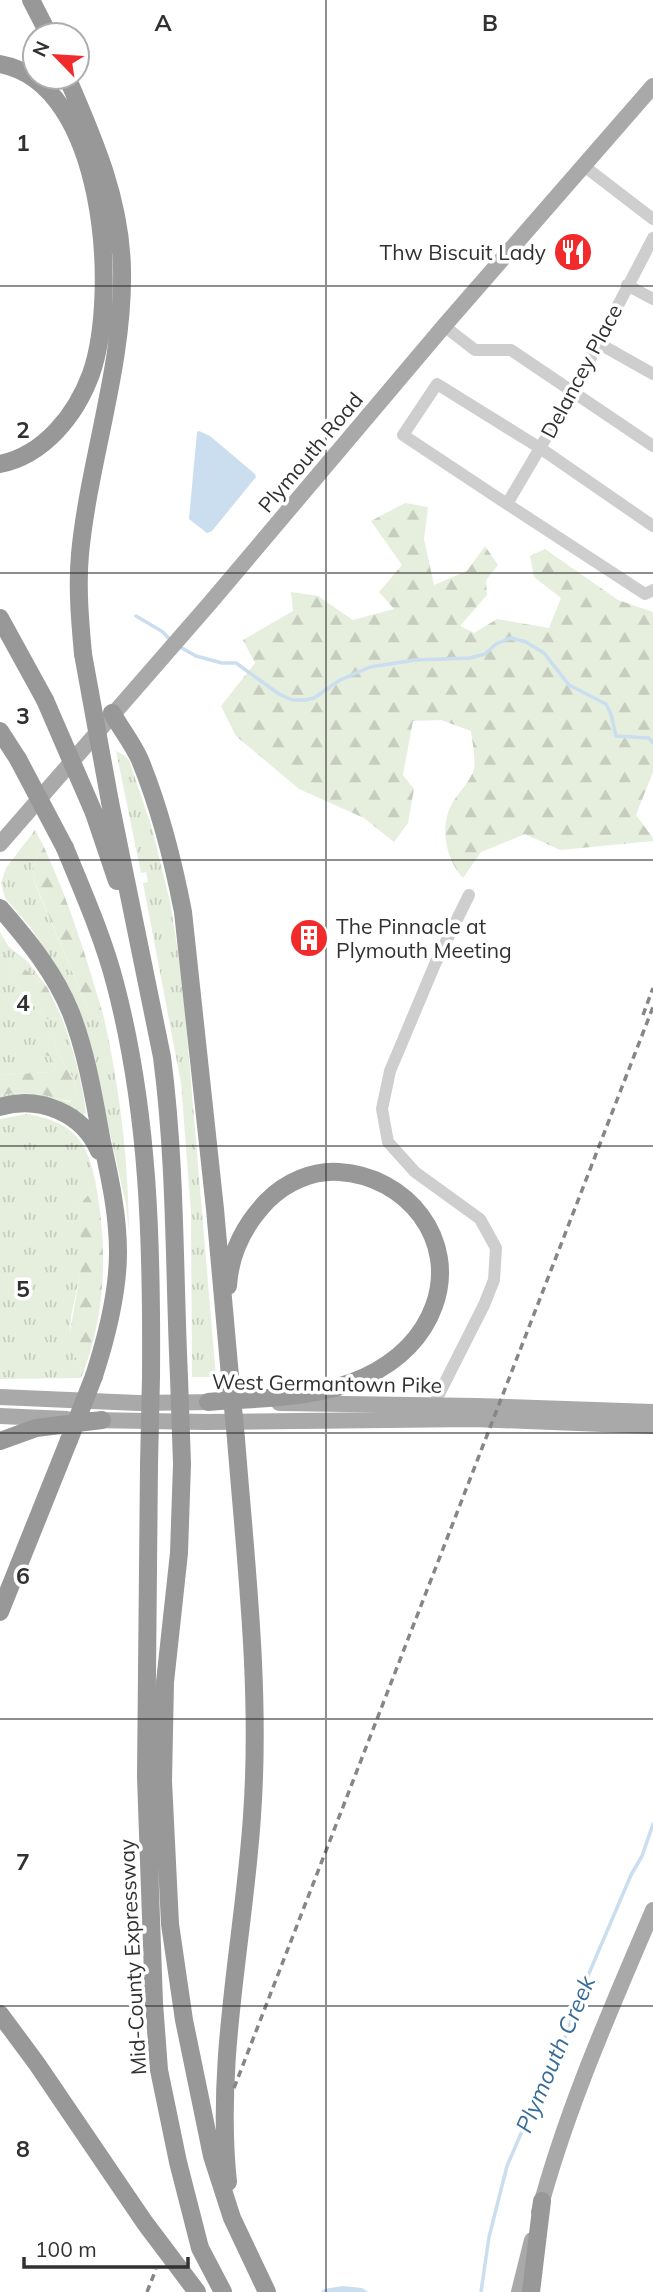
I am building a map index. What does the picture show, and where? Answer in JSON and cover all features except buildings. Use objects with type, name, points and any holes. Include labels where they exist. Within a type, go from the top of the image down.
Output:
[{"type":"highway","points":[[31,0],[42,21]]},
{"type":"highway","points":[[0,64],[31,76],[67,115],[84,154],[93,184],[102,229],[104,259],[104,299],[99,337],[91,372],[81,397],[68,417],[43,443],[25,457],[0,464]]},
{"type":"highway","points":[[73,91],[108,179],[117,221],[122,268],[122,306],[80,554],[83,654],[162,1057],[172,1151],[181,1464],[179,1553],[155,1779]]},
{"type":"highway","points":[[0,618],[45,700],[94,813],[142,954]]},
{"type":"highway","points":[[112,713],[139,758],[160,815],[183,912],[215,1209],[254,1655],[255,1763],[251,1828],[225,2082],[226,2158],[232,2218]]},
{"type":"highway","points":[[0,731],[18,758],[65,848],[89,906],[114,980],[139,1102],[151,1243],[149,1465],[155,1779]]},
{"type":"highway","points":[[0,908],[42,960],[71,1012],[82,1047],[112,1189],[118,1252],[110,1321],[94,1376],[0,1612]]},
{"type":"highway","points":[[0,1107],[36,1104],[75,1119],[95,1143],[112,1189]]},
{"type":"highway","points":[[208,1402],[327,1389],[364,1377],[398,1357],[424,1326],[434,1308],[440,1270],[431,1231],[412,1205],[383,1183],[349,1172],[305,1176],[272,1196],[246,1227],[237,1248],[229,1280],[226,1328]]},
{"type":"highway","points":[[0,1441],[36,1428],[102,1420]]},
{"type":"highway","name":"Mid-County Expressway","points":[[155,1779],[170,1924],[184,2020],[212,2156],[232,2218],[267,2292]]},
{"type":"highway","name":"Mid-County Expressway","points":[[155,1779],[154,2003],[159,2070],[178,2162],[201,2248],[223,2292]]},
{"type":"highway","points":[[3,2017],[145,2223],[197,2292]]},
{"type":"highway","points":[[531,2292],[542,2201]]},
{"type":"main road","name":"Plymouth Road","points":[[0,844],[653,86]]},
{"type":"main road","name":"West Germantown Pike","points":[[0,1397],[138,1403],[208,1402],[653,1412]]},
{"type":"main road","name":"West Germantown Pike","points":[[0,1416],[206,1422],[474,1419],[653,1426]]},
{"type":"main road","points":[[519,2292],[542,2201],[565,2126],[594,2049],[653,1910]]},
{"type":"street","points":[[584,166],[653,219]]},
{"type":"street","name":"Delancey Place","points":[[507,504],[573,392],[653,238]]},
{"type":"street","points":[[627,285],[653,299]]},
{"type":"street","points":[[444,326],[475,350],[511,350],[653,446]]},
{"type":"street","points":[[598,343],[653,374]]},
{"type":"street","points":[[653,526],[540,448],[437,384],[403,435],[645,594],[653,590]]},
{"type":"street","points":[[433,1406],[494,1280],[496,1248],[480,1219],[415,1172],[388,1142],[382,1109],[390,1071],[435,964],[469,895]]},
{"type":"green space","points":[[405,503],[428,507],[424,539],[434,585],[467,571],[485,546],[498,565],[486,580],[487,595],[460,626],[474,633],[497,619],[549,628],[561,598],[534,577],[530,556],[545,549],[618,600],[653,612],[653,772],[636,815],[653,841],[560,850],[525,834],[481,852],[463,878],[448,851],[445,831],[453,802],[474,769],[471,731],[441,720],[413,721],[403,775],[414,789],[408,823],[394,842],[364,818],[299,789],[236,736],[221,706],[255,663],[243,640],[293,611],[291,592],[318,596],[353,620],[394,609],[379,592],[402,565],[371,521]]},
{"type":"green space","points":[[116,751],[129,760],[152,828],[170,902],[182,976],[216,1377],[192,1377],[191,1212],[181,1083],[143,883],[148,882],[146,872],[141,873]]},
{"type":"green space","points":[[35,830],[43,845],[33,866],[35,884],[87,1007],[91,1014],[104,1018],[122,1124],[129,1232],[126,1205],[96,1070],[61,975],[31,928],[5,898],[1,883],[6,868]]},
{"type":"green space","points":[[43,845],[77,930],[104,1018],[90,1014],[35,883],[33,866]]},
{"type":"green space","points":[[0,932],[9,947],[27,961],[47,987],[2,954],[20,991],[47,1019],[62,1018],[80,1077],[86,1113],[83,1115],[0,1100],[0,1096],[17,1093],[43,1095],[69,1102],[77,1097],[74,1079],[59,1056],[53,1038],[37,1052],[51,1057],[55,1069],[51,1072],[0,1075]]},
{"type":"green space","points":[[1,953],[47,987],[62,1018],[47,1019],[20,991]]},
{"type":"green space","points":[[46,1036],[53,1038],[59,1056],[74,1079],[77,1097],[75,1100],[26,1094],[0,1096],[0,1075],[51,1072],[55,1069],[51,1057],[36,1052]]},
{"type":"green space","points":[[26,1114],[55,1122],[75,1135],[93,1169],[96,1185],[79,1206],[82,1261],[70,1329],[70,1342],[73,1353],[80,1362],[81,1378],[0,1379],[0,1119]]},
{"type":"green space","points":[[96,1185],[102,1234],[102,1283],[96,1331],[81,1378],[80,1362],[71,1352],[69,1338],[82,1262],[79,1206]]},
{"type":"water","points":[[199,431],[210,436],[256,477],[212,531],[207,533],[189,519]]},
{"type":"water","points":[[343,2286],[362,2288],[368,2292],[321,2292],[324,2289]]},
{"type":"waterway","name":"Plymouth Creek","points":[[136,616],[163,632],[171,641]]},
{"type":"waterway","name":"Plymouth Creek","points":[[180,647],[196,656],[222,663],[236,663],[279,694],[292,700],[306,700],[314,698],[340,680],[370,667],[415,660],[470,658],[485,654],[496,644],[511,638],[526,642],[544,653],[569,685],[606,704],[616,736],[649,738],[653,743]]},
{"type":"waterway","name":"Plymouth Creek","points":[[481,2292],[489,2237],[507,2166],[564,2040],[587,1978],[631,1875],[642,1856],[653,1824]]},
{"type":"railway","points":[[643,1015],[653,988]]},
{"type":"railway","points":[[234,2088],[653,1007]]},
{"type":"railway","points":[[147,2292],[156,2269]]},
{"type":"place","name":"Thw Biscuit Lady","points":[[573,252]]},
{"type":"place","name":"The Pinnacle at Plymouth Meeting","points":[[309,938]]}]
